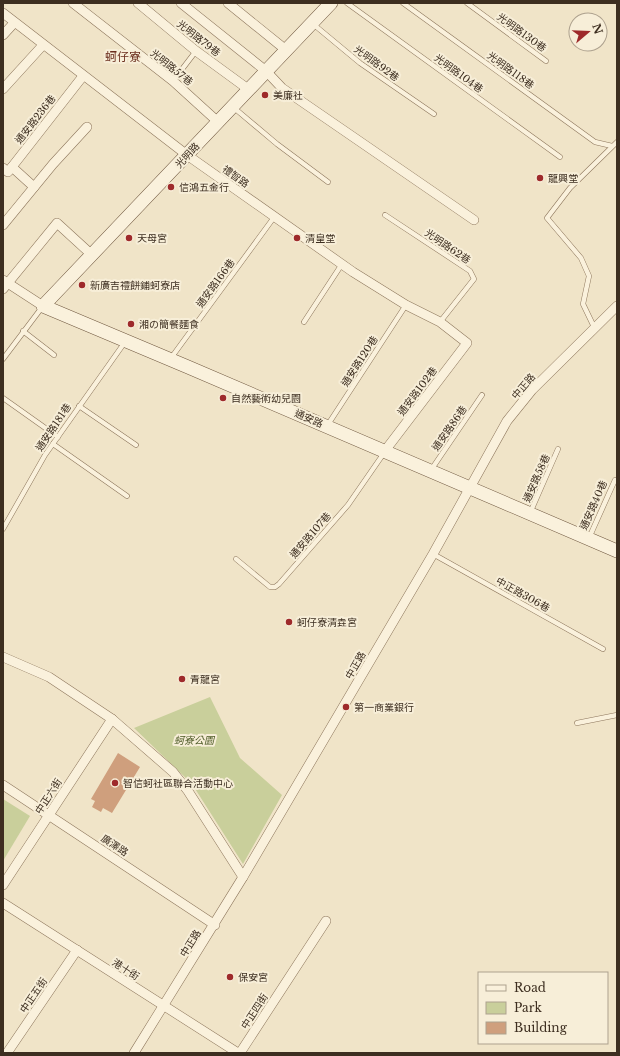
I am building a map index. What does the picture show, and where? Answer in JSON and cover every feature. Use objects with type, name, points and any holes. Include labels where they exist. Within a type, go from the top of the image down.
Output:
[{"type":"street","name":"光明路57巷","points":[[73,3],[173,81],[217,121]]},
{"type":"street","name":"光明路79巷","points":[[138,3],[196,51],[248,89]]},
{"type":"street","name":"光明路79巷","points":[[181,3],[266,71],[282,88],[474,220]]},
{"type":"street","points":[[228,3],[286,50]]},
{"type":"street","name":"光明路","points":[[43,306],[187,155],[232,105],[331,3]]},
{"type":"street","name":"禮智路","points":[[3,13],[187,155],[342,264],[406,305],[440,322],[467,343]]},
{"type":"street","points":[[3,35],[14,23]]},
{"type":"street","points":[[3,89],[43,45]]},
{"type":"street","name":"通安路236巷","points":[[7,168],[83,76]]},
{"type":"street","points":[[3,226],[34,187],[87,128]]},
{"type":"street","points":[[7,168],[34,187]]},
{"type":"street","points":[[4,284],[57,223],[92,255]]},
{"type":"street","name":"通安路","points":[[4,284],[43,306],[617,551]]},
{"type":"street","name":"中正路","points":[[134,1053],[244,877],[433,554],[507,421],[527,396],[617,306]]},
{"type":"street","name":"通安路102巷","points":[[384,452],[467,343]]},
{"type":"street","points":[[3,657],[49,677],[112,719],[173,772],[188,791],[244,877]]},
{"type":"street","name":"中正六街","points":[[3,885],[112,719]]},
{"type":"street","name":"廣澤路","points":[[3,785],[215,925]]},
{"type":"street","name":"港十街","points":[[3,902],[239,1053]]},
{"type":"street","name":"中正四街","points":[[239,1053],[326,921]]},
{"type":"street","name":"中正五街","points":[[7,1053],[77,950]]},
{"type":"lane","name":"光明路104巷","points":[[347,3],[560,157]]},
{"type":"lane","name":"光明路118巷","points":[[403,3],[595,142],[612,146]]},
{"type":"lane","name":"光明路130巷","points":[[468,3],[546,61]]},
{"type":"lane","name":"光明路92巷","points":[[312,24],[360,63],[434,114]]},
{"type":"lane","points":[[173,81],[196,51]]},
{"type":"lane","points":[[232,105],[277,144],[328,182]]},
{"type":"lane","points":[[595,329],[583,304],[589,276],[581,258],[547,218],[570,188],[617,142]]},
{"type":"lane","name":"光明路62巷","points":[[385,215],[470,271],[474,279],[440,322]]},
{"type":"lane","name":"通安路166巷","points":[[170,360],[275,216]]},
{"type":"lane","points":[[304,322],[342,264]]},
{"type":"lane","name":"通安路120巷","points":[[327,426],[406,305]]},
{"type":"lane","points":[[3,359],[43,306]]},
{"type":"lane","points":[[23,332],[54,355]]},
{"type":"lane","name":"通安路181巷","points":[[3,529],[58,436],[126,341]]},
{"type":"lane","name":"通安路86巷","points":[[430,470],[482,395]]},
{"type":"lane","points":[[3,398],[58,436]]},
{"type":"lane","points":[[79,406],[136,446]]},
{"type":"lane","points":[[53,444],[127,496]]},
{"type":"lane","name":"通安路58巷","points":[[530,513],[558,449]]},
{"type":"lane","name":"通安路107巷","points":[[236,559],[270,587],[274,587],[279,584],[348,505],[384,452]]},
{"type":"lane","name":"通安路40巷","points":[[589,538],[615,480]]},
{"type":"lane","name":"中正路306巷","points":[[433,554],[603,649]]},
{"type":"lane","points":[[577,723],[617,715]]},
{"type":"green space","name":"蚵寮公園","points":[[210,697],[240,758],[282,795],[243,864],[192,784],[134,728]]},
{"type":"green space","points":[[3,799],[30,816],[3,861]]},
{"type":"building","name":"智信蚵社區聯合活動中心","points":[[118,753],[140,767],[112,813],[103,808],[101,812],[92,807],[95,801],[91,799]]},
{"type":"place","name":"美廉社","points":[[265,95]]},
{"type":"place","name":"龍興堂","points":[[540,178]]},
{"type":"place","name":"信鴻五金行","points":[[171,187]]},
{"type":"place","name":"天母宮","points":[[129,238]]},
{"type":"place","name":"清皇堂","points":[[297,238]]},
{"type":"place","name":"新廣吉禮餅鋪蚵寮店","points":[[82,285]]},
{"type":"place","name":"湘の簡餐麵食","points":[[131,324]]},
{"type":"place","name":"自然藝術幼兒園","points":[[223,398]]},
{"type":"place","name":"蚵仔寮清垚宮","points":[[289,622]]},
{"type":"place","name":"青龍宮","points":[[182,679]]},
{"type":"place","name":"第一商業銀行","points":[[346,707]]},
{"type":"place","name":"智信蚵社區聯合活動中心","points":[[115,783]]},
{"type":"place","name":"保安宮","points":[[230,977]]},
{"type":"district","name":"蚵仔寮","points":[[123,57]]}]
